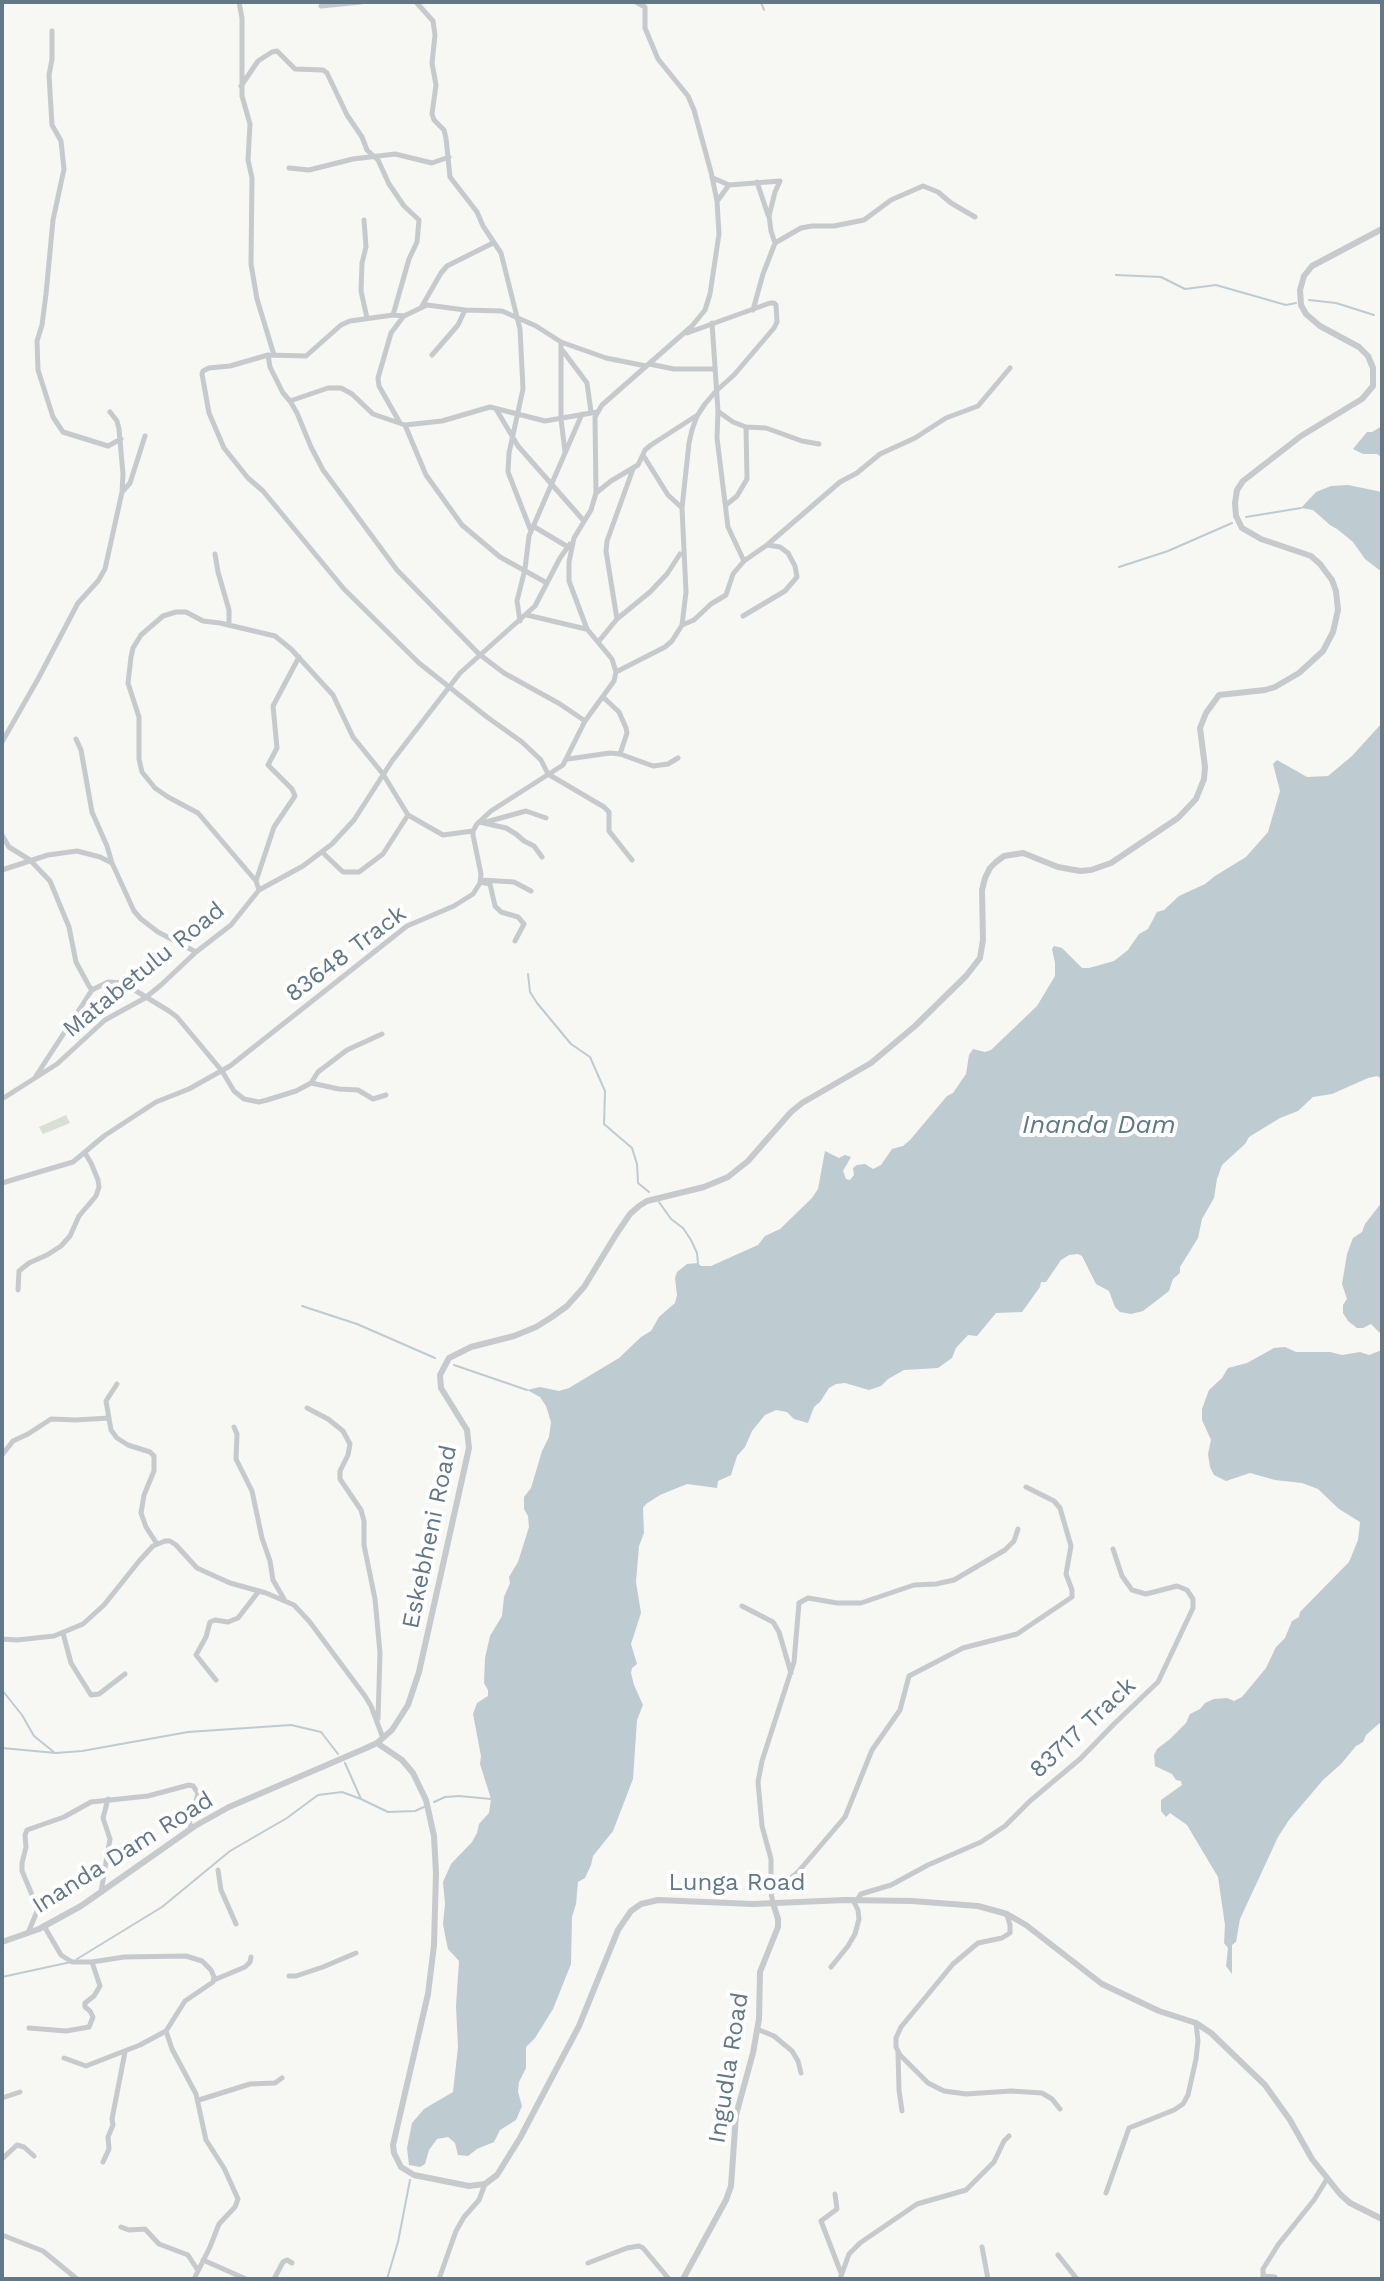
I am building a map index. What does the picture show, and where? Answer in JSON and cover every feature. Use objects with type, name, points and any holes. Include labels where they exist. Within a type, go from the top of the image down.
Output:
[{"type":"street","points":[[239,2],[242,18],[242,101],[250,124],[251,264],[271,355],[270,367],[323,470],[377,545],[423,598],[479,654],[504,673],[585,721]]},
{"type":"street","points":[[321,6],[361,2]]},
{"type":"street","points":[[416,2],[433,21],[432,63],[436,85],[432,114],[444,130],[450,177],[477,212],[501,253],[520,329],[523,389],[508,472],[532,529],[568,547]]},
{"type":"street","points":[[290,401],[328,388],[341,388],[373,414],[403,424],[442,421],[470,411],[495,407],[545,421],[594,412],[684,334],[705,310],[719,234],[712,178],[688,96],[658,59],[646,32],[645,7],[636,2]]},
{"type":"street","points":[[52,31],[49,75],[52,125],[61,141],[64,169],[53,220],[42,325],[37,341],[38,370],[53,417],[63,432],[108,446],[121,439]]},
{"type":"street","points":[[241,86],[258,61],[272,52],[280,53],[295,69],[323,70],[327,73],[347,115],[373,157],[378,160],[389,184],[404,206],[419,220],[417,242],[393,315]]},
{"type":"street","points":[[289,168],[309,170],[353,159],[399,154],[432,163],[449,157]]},
{"type":"street","points":[[712,178],[729,185],[778,180],[781,182],[769,216]]},
{"type":"street","points":[[753,310],[775,243],[757,182]]},
{"type":"street","points":[[717,201],[729,185]]},
{"type":"street","points":[[775,243],[805,227],[834,226],[864,220],[891,200],[920,186],[938,192],[975,217]]},
{"type":"street","points":[[364,220],[366,247],[361,291],[367,318]]},
{"type":"street","name":"Eskebheni Road","points":[[392,1730],[408,1705],[416,1681],[469,1448],[467,1430],[441,1388],[440,1375],[449,1358],[471,1347],[514,1336],[552,1317],[584,1287],[617,1233],[639,1206],[728,1177],[748,1161],[802,1103],[871,1063],[915,1026],[958,985],[980,958],[983,940],[982,890],[990,868],[996,862],[1004,856],[1023,853],[1058,867],[1080,871],[1099,868],[1121,856],[1178,818],[1196,799],[1205,767],[1200,728],[1219,695],[1275,687],[1299,673],[1323,651],[1333,632],[1338,610],[1332,580],[1311,556],[1261,539],[1242,528],[1236,516],[1235,503],[1240,484],[1263,464],[1370,392],[1374,381],[1371,360],[1359,347],[1320,326],[1306,314],[1301,305],[1300,290],[1304,276],[1312,266],[1382,229]]},
{"type":"street","points":[[493,243],[447,266],[422,306],[404,316],[391,333],[378,378],[379,386],[403,424],[426,475],[462,525],[500,557],[547,583]]},
{"type":"street","points":[[596,493],[638,465],[651,445],[697,416],[775,326],[775,303],[684,334]]},
{"type":"street","points":[[422,306],[502,311],[561,342],[606,358],[674,369],[715,369]]},
{"type":"street","points":[[432,355],[458,325],[465,310]]},
{"type":"street","points":[[404,316],[350,321],[341,325],[306,356],[271,355],[203,371],[209,413],[224,448],[344,589],[419,663],[522,742],[541,760],[548,774],[604,807],[609,812],[609,831],[632,860]]},
{"type":"street","points":[[712,323],[718,443],[728,527],[744,561]]},
{"type":"street","points":[[561,342],[561,419],[565,452]]},
{"type":"street","points":[[259,890],[256,881],[198,813],[168,797],[143,775],[139,759],[139,717],[128,683],[136,643],[163,616],[176,612],[186,612],[203,621],[270,634],[291,649],[333,695],[353,737],[383,774],[408,815],[443,835],[473,831],[491,811],[563,765],[585,721],[614,681],[616,672],[612,659],[587,629],[569,581],[574,538],[596,493],[594,412],[587,383],[562,350]]},
{"type":"street","points":[[682,625],[694,620],[726,595],[733,574],[744,561],[840,482],[880,454],[915,438],[956,413],[978,406],[1010,368]]},
{"type":"street","points":[[495,407],[513,439],[584,521]]},
{"type":"street","points":[[718,411],[746,427],[766,428],[794,439],[819,444]]},
{"type":"street","points":[[2,742],[78,603],[102,575],[122,492],[121,439],[117,421],[110,412]]},
{"type":"street","points":[[520,621],[517,601],[532,529],[582,413]]},
{"type":"street","points":[[616,672],[665,647],[682,625],[686,592],[682,508],[689,443],[697,416]]},
{"type":"street","points":[[726,505],[737,496],[747,479],[746,427]]},
{"type":"street","points":[[122,492],[130,483],[145,436]]},
{"type":"street","points":[[643,455],[668,495],[682,508]]},
{"type":"street","points":[[617,619],[608,574],[607,541],[633,469]]},
{"type":"street","name":"Matabetulu Road","points":[[2,1099],[71,1053],[105,1020],[145,998],[231,925],[259,890],[322,852],[354,820],[383,774],[449,687],[479,654],[527,615],[541,597],[574,538]]},
{"type":"street","points":[[599,641],[617,619],[667,574],[679,558],[683,545]]},
{"type":"street","points":[[743,616],[785,591],[797,577],[788,553],[780,547],[767,545]]},
{"type":"street","points":[[215,554],[229,610],[229,625]]},
{"type":"street","points":[[527,615],[587,629]]},
{"type":"street","points":[[256,881],[274,827],[295,796],[268,765],[277,748],[273,706],[299,657]]},
{"type":"street","points":[[603,697],[619,712],[626,728],[620,754]]},
{"type":"street","points":[[76,739],[81,750],[92,812],[134,911],[158,932],[196,952]]},
{"type":"street","points":[[567,759],[601,753],[620,754],[653,766],[678,758]]},
{"type":"street","points":[[479,823],[526,811],[546,818]]},
{"type":"street","points":[[322,852],[343,872],[359,872],[383,854],[408,815]]},
{"type":"street","points":[[479,823],[506,828],[534,846],[542,857]]},
{"type":"street","points":[[473,831],[481,868],[480,881]]},
{"type":"street","points":[[2,835],[9,847],[30,860],[50,881],[69,927],[76,962],[92,990]]},
{"type":"street","points":[[2,870],[30,860],[77,851],[91,853],[112,863]]},
{"type":"street","points":[[480,881],[514,882],[531,891]]},
{"type":"street","points":[[480,881],[490,884],[495,906],[501,912],[518,917],[524,924],[515,941]]},
{"type":"street","name":"83648 Track","points":[[2,1183],[66,1166],[104,1136],[156,1102],[222,1071],[407,926],[462,902],[477,889],[480,881]]},
{"type":"street","points":[[33,1081],[92,990],[108,982],[123,983],[177,1017],[222,1071],[234,1091],[252,1101],[278,1097],[311,1083],[318,1072],[347,1050],[382,1034]]},
{"type":"street","points":[[311,1083],[358,1090],[373,1099],[386,1095]]},
{"type":"street","points":[[18,1290],[19,1271],[61,1246],[70,1236],[79,1216],[96,1196],[98,1180],[85,1153]]},
{"type":"street","points":[[117,1384],[106,1401],[111,1430],[128,1445],[154,1456],[154,1471],[144,1495],[141,1513],[157,1544]]},
{"type":"street","points":[[307,1408],[343,1431],[350,1444],[340,1479],[361,1510],[364,1521],[364,1545],[375,1599],[380,1653],[380,1740],[402,1760],[419,1784],[434,1836],[434,1945],[428,1994],[394,2137],[394,2153],[401,2167],[414,2175],[452,2184],[485,2184],[479,2200],[456,2231],[439,2279]]},
{"type":"street","points":[[2,1455],[13,1441],[51,1419],[109,1418]]},
{"type":"street","points":[[234,1427],[238,1465],[254,1497],[273,1580],[284,1600]]},
{"type":"street","points":[[772,1887],[786,1882],[798,1872],[845,1817],[872,1750],[900,1710],[909,1676],[963,1648],[1017,1634],[1072,1597],[1066,1574],[1071,1546],[1060,1508],[1054,1501],[1026,1487]]},
{"type":"street","points":[[773,1903],[771,1859],[760,1817],[758,1782],[794,1662],[798,1605],[804,1599],[861,1603],[914,1585],[954,1580],[1005,1550],[1014,1541],[1018,1529]]},
{"type":"street","points":[[2,1639],[17,1640],[63,1633],[83,1624],[121,1586],[140,1560],[157,1544],[170,1541],[197,1568],[294,1605],[365,1696],[378,1724]]},
{"type":"street","name":"83717 Track","points":[[855,1900],[861,1894],[891,1885],[981,1842],[1005,1826],[1080,1759],[1158,1682],[1194,1603],[1187,1590],[1181,1587],[1168,1587],[1146,1594],[1132,1590],[1122,1576],[1113,1549]]},
{"type":"street","points":[[216,1680],[196,1655],[210,1622],[228,1622],[238,1618],[259,1591]]},
{"type":"street","points":[[742,1606],[773,1622],[791,1674]]},
{"type":"street","points":[[63,1633],[71,1663],[91,1695],[99,1694],[125,1674]]},
{"type":"street","name":"Inanda Dam Road","points":[[2,1942],[44,1926],[101,1893],[191,1829],[229,1807],[380,1740],[392,1730]]},
{"type":"street","points":[[28,1933],[38,1909],[22,1871],[26,1831],[59,1819],[91,1802],[139,1798],[167,1789],[193,1786],[198,1795],[188,1814],[191,1829]]},
{"type":"street","points":[[101,1893],[110,1839],[103,1818],[108,1799]]},
{"type":"street","points":[[218,1870],[221,1890],[236,1924]]},
{"type":"street","name":"Lunga Road","points":[[485,2184],[497,2175],[524,2131],[579,2026],[618,1930],[631,1911],[641,1904],[658,1900],[954,1903],[1007,1914],[1111,1989],[1159,2011],[1196,2023],[1222,2042],[1265,2085],[1327,2179],[1350,2203],[1382,2219]]},
{"type":"street","points":[[831,1967],[855,1934],[859,1919],[855,1900]]},
{"type":"street","name":"Ingudla Road","points":[[683,2279],[729,2192],[736,2115],[757,2029],[760,1972],[778,1927],[773,1903]]},
{"type":"street","points":[[902,2111],[896,2038],[901,2027],[953,1964],[978,1943],[1010,1933],[1007,1914]]},
{"type":"street","points":[[44,1926],[64,1958],[72,1962],[124,1957],[193,1956],[211,1970],[214,1980]]},
{"type":"street","points":[[289,1976],[312,1971],[356,1953]]},
{"type":"street","points":[[64,2058],[86,2066],[166,2031],[185,2001],[214,1980],[245,1967],[251,1957]]},
{"type":"street","points":[[29,2028],[66,2031],[89,2027],[93,2017],[85,2003],[100,1986],[92,1962]]},
{"type":"street","points":[[1106,2193],[1129,2128],[1174,2110],[1183,2104],[1188,2095],[1198,2041],[1196,2023]]},
{"type":"street","points":[[757,2029],[774,2036],[792,2051],[801,2073]]},
{"type":"street","points":[[166,2031],[172,2049],[193,2086],[206,2140],[224,2168],[238,2199],[235,2207],[219,2224],[194,2279]]},
{"type":"street","points":[[103,2162],[109,2149],[108,2137],[113,2125],[125,2051]]},
{"type":"street","points":[[898,2051],[928,2083],[944,2091],[966,2094],[1011,2091],[1042,2093],[1060,2109]]},
{"type":"street","points":[[198,2100],[250,2084],[275,2083],[282,2078]]},
{"type":"street","points":[[2,2098],[20,2092]]},
{"type":"street","points":[[840,2277],[855,2247],[909,2208],[966,2190],[988,2170],[1009,2136]]},
{"type":"street","points":[[2,2159],[17,2145],[34,2156]]},
{"type":"street","points":[[1275,2277],[1263,2276],[1263,2269],[1327,2179]]},
{"type":"street","points":[[835,2194],[837,2209],[821,2221],[840,2277]]},
{"type":"street","points":[[121,2227],[145,2229],[159,2244],[188,2255],[198,2270]]},
{"type":"street","points":[[2,2235],[43,2251],[77,2279]]},
{"type":"street","points":[[588,2263],[639,2246],[669,2279]]},
{"type":"street","points":[[982,2247],[988,2279]]},
{"type":"street","points":[[1058,2255],[1077,2279]]},
{"type":"street","points":[[203,2260],[246,2279]]},
{"type":"street","points":[[274,2279],[283,2262],[287,2260],[292,2263]]},
{"type":"shaded area","points":[[66,1115],[70,1123],[43,1134],[39,1127]]},
{"type":"water","points":[[1382,426],[1382,457],[1353,449],[1367,432]]},
{"type":"water","points":[[1348,485],[1382,492],[1382,572],[1365,559],[1353,542],[1313,510],[1301,508],[1316,492],[1331,486]]},
{"type":"water","name":"Inanda Dam","points":[[1382,723],[1382,1079],[1377,1076],[1368,1078],[1332,1094],[1313,1097],[1298,1111],[1249,1137],[1222,1165],[1214,1198],[1202,1219],[1198,1238],[1180,1267],[1180,1273],[1173,1279],[1169,1291],[1143,1311],[1131,1314],[1120,1312],[1109,1291],[1096,1284],[1082,1256],[1069,1255],[1061,1260],[1046,1282],[1041,1282],[1022,1312],[996,1313],[977,1336],[968,1335],[956,1348],[952,1358],[938,1368],[904,1370],[881,1386],[869,1390],[845,1383],[836,1384],[814,1407],[808,1423],[794,1419],[787,1412],[776,1410],[765,1415],[737,1456],[731,1475],[718,1481],[717,1488],[687,1484],[646,1504],[643,1508],[644,1533],[639,1546],[636,1582],[641,1613],[631,1644],[637,1664],[631,1673],[643,1705],[637,1720],[633,1779],[613,1831],[593,1856],[585,1878],[578,1882],[572,1917],[571,1964],[553,2009],[526,2047],[526,2068],[518,2092],[522,2106],[516,2120],[500,2130],[494,2142],[468,2156],[458,2155],[455,2143],[448,2137],[437,2139],[429,2150],[425,2164],[420,2167],[409,2165],[407,2148],[412,2123],[424,2109],[453,2092],[458,2047],[456,2006],[459,1961],[448,1949],[446,1940],[443,1882],[451,1864],[472,1842],[479,1824],[489,1813],[491,1799],[480,1764],[473,1714],[477,1703],[488,1696],[484,1683],[490,1636],[502,1616],[509,1577],[518,1562],[529,1527],[524,1497],[531,1488],[549,1437],[551,1422],[540,1397],[527,1390],[540,1387],[559,1391],[569,1388],[619,1358],[651,1331],[659,1317],[675,1303],[677,1272],[687,1264],[711,1266],[758,1245],[765,1236],[780,1229],[818,1189],[825,1151],[839,1158],[845,1155],[851,1157],[843,1171],[846,1179],[850,1180],[857,1165],[865,1164],[873,1169],[881,1165],[892,1149],[910,1140],[947,1096],[953,1093],[966,1074],[973,1049],[991,1050],[1037,1006],[1055,976],[1054,946],[1062,948],[1082,968],[1114,961],[1128,950],[1139,934],[1148,929],[1157,912],[1246,857],[1268,832],[1280,791],[1273,764],[1277,760],[1307,777],[1328,776],[1352,756]]},
{"type":"water","points":[[1382,1202],[1382,1335],[1371,1324],[1357,1328],[1348,1321],[1343,1313],[1347,1299],[1342,1284],[1353,1238],[1362,1232]]},
{"type":"water","points":[[1285,1347],[1296,1352],[1342,1355],[1360,1352],[1369,1355],[1382,1350],[1382,1721],[1323,1780],[1278,1837],[1240,1919],[1236,1942],[1232,1945],[1232,1974],[1226,1966],[1228,1948],[1224,1943],[1225,1925],[1218,1877],[1187,1825],[1170,1813],[1166,1817],[1161,1811],[1161,1800],[1182,1785],[1172,1774],[1155,1766],[1154,1755],[1186,1723],[1190,1714],[1205,1703],[1227,1698],[1234,1701],[1242,1697],[1266,1668],[1292,1621],[1349,1562],[1358,1540],[1360,1522],[1339,1509],[1318,1489],[1250,1473],[1226,1481],[1214,1475],[1210,1467],[1208,1454],[1211,1440],[1202,1420],[1202,1409],[1209,1390],[1228,1368],[1247,1363],[1274,1348]]},
{"type":"waterway","points":[[761,2],[764,10]]},
{"type":"waterway","points":[[1116,275],[1161,277],[1185,289],[1216,285],[1286,305],[1296,303]]},
{"type":"waterway","points":[[1309,300],[1336,303],[1374,315]]},
{"type":"waterway","points":[[1246,517],[1301,508]]},
{"type":"waterway","points":[[1119,567],[1168,551],[1232,523]]},
{"type":"waterway","points":[[528,974],[530,992],[537,1003],[571,1044],[590,1057],[605,1091],[604,1124],[632,1148],[638,1183],[649,1192]]},
{"type":"waterway","points":[[659,1202],[691,1240],[698,1263]]},
{"type":"waterway","points":[[302,1306],[357,1324],[435,1358]]},
{"type":"waterway","points":[[454,1365],[527,1390]]},
{"type":"waterway","points":[[2,1690],[34,1736],[55,1753]]},
{"type":"waterway","points":[[2,1748],[56,1753],[82,1751],[188,1732],[291,1725],[321,1732],[338,1754]]},
{"type":"waterway","points":[[345,1763],[361,1799],[388,1812],[415,1811],[424,1807]]},
{"type":"waterway","points":[[77,1959],[162,1907],[230,1851],[287,1818],[318,1795],[342,1792],[361,1799]]},
{"type":"waterway","points":[[434,1802],[459,1796],[491,1799]]},
{"type":"waterway","points":[[2,1977],[71,1962]]},
{"type":"waterway","points":[[387,2279],[410,2180]]}]
